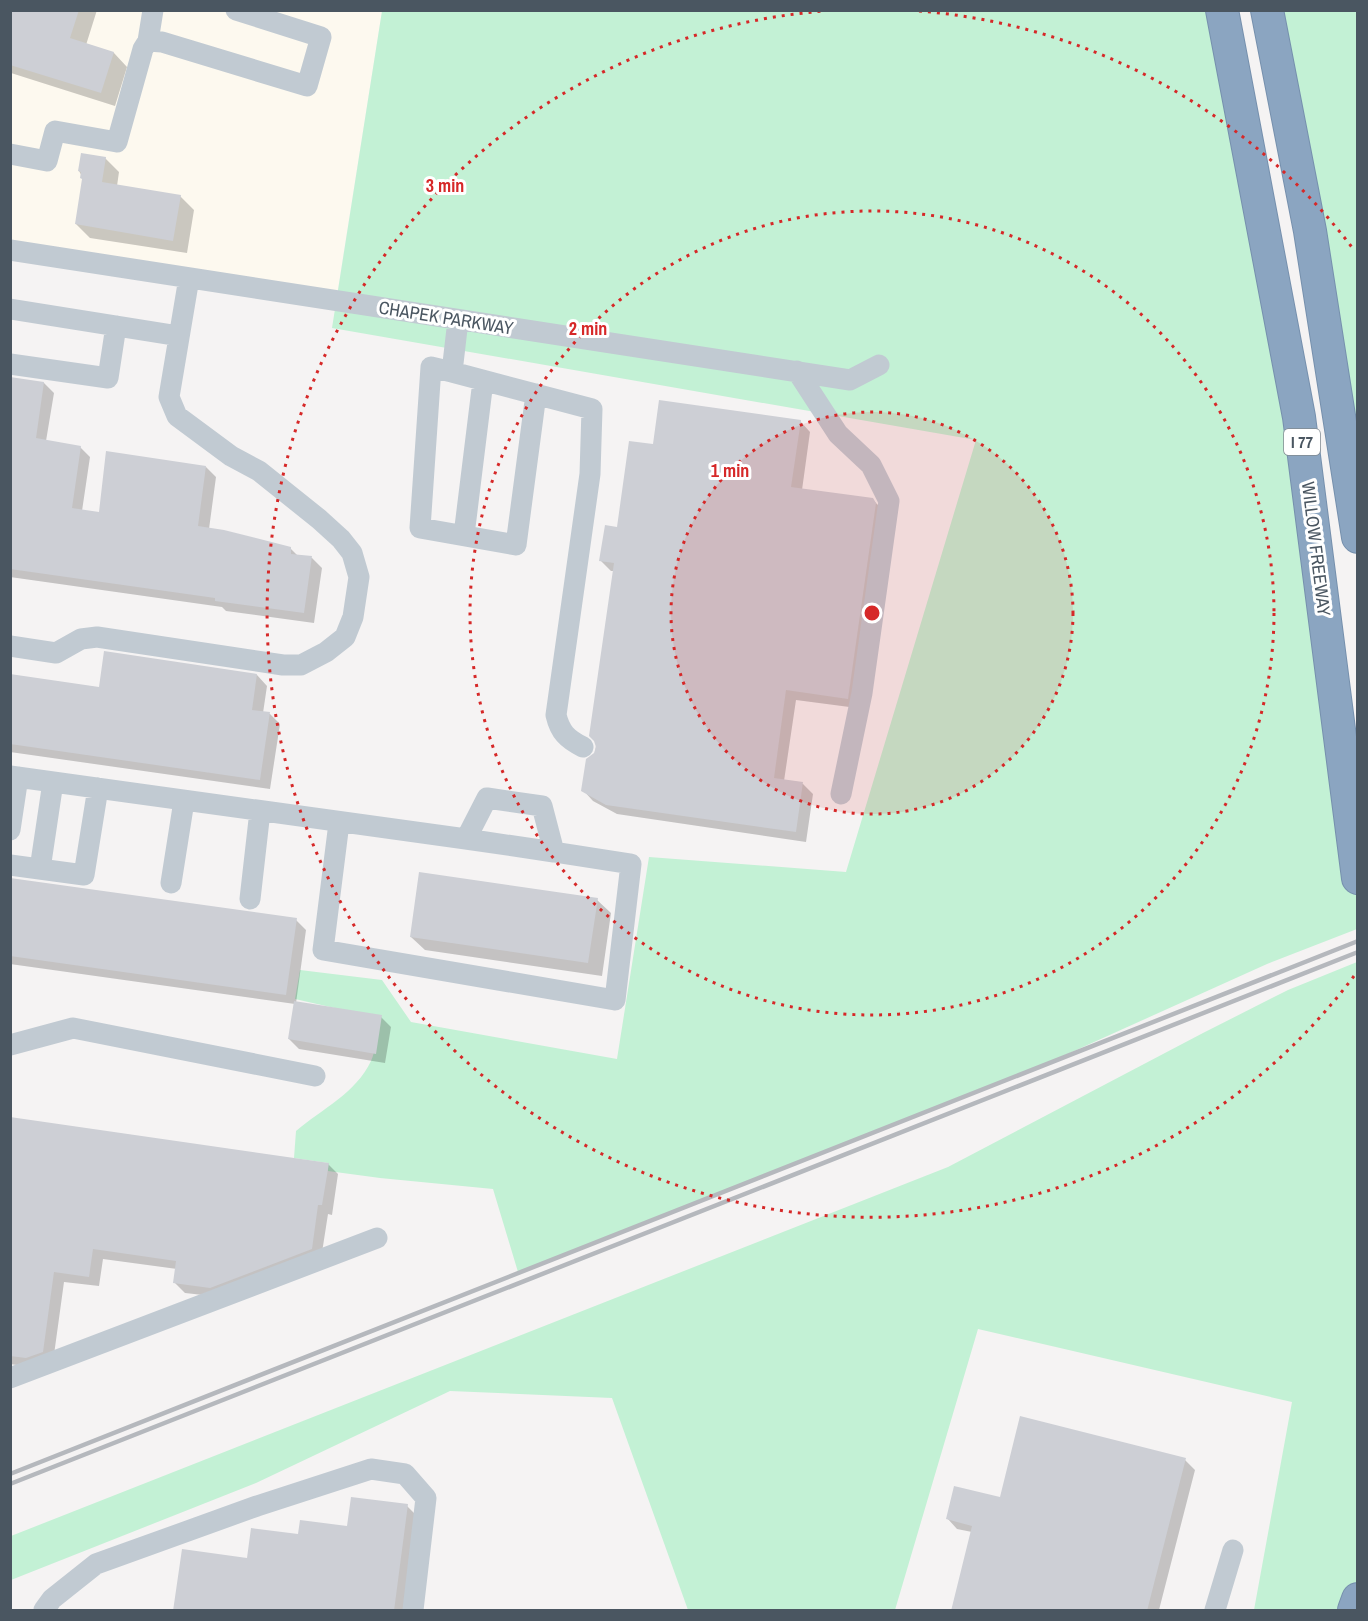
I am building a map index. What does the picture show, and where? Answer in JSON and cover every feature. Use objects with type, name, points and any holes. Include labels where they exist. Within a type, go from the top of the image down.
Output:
[{"type":"highway","name":"WILLOW FREEWAY","points":[[1222,10],[1299,417],[1358,878]]},
{"type":"highway","name":"I 77","points":[[1267,10],[1310,231],[1358,537]]},
{"type":"highway","points":[[1356,1610],[1358,1599]]},
{"type":"street","points":[[10,154],[47,161],[55,131],[117,142],[143,49],[148,41],[153,10]]},
{"type":"street","points":[[148,41],[162,42],[307,86],[321,37],[236,10]]},
{"type":"street","name":"CHAPEK PARKWAY","points":[[10,250],[850,380],[879,365]]},
{"type":"street","points":[[10,646],[56,653],[81,639],[97,637],[283,665],[301,665],[326,652],[345,637],[352,616],[359,577],[352,553],[341,539],[319,519],[259,471],[231,456],[177,416],[169,397],[189,278]]},
{"type":"street","points":[[10,309],[179,336]]},
{"type":"street","points":[[452,372],[458,320]]},
{"type":"street","points":[[10,364],[108,378],[116,326]]},
{"type":"street","points":[[536,394],[516,545],[420,528],[431,367],[452,372],[483,381],[536,394],[592,409],[590,474],[556,715],[560,729],[571,741],[583,747]]},
{"type":"street","points":[[797,372],[838,434],[871,465],[889,501],[862,693],[841,794]]},
{"type":"street","points":[[464,535],[483,381]]},
{"type":"street","points":[[10,830],[14,776],[631,864],[615,1000],[323,950],[339,823]]},
{"type":"street","points":[[40,869],[53,782]]},
{"type":"street","points":[[10,865],[84,875],[98,788]]},
{"type":"street","points":[[466,839],[487,798],[542,806],[554,852]]},
{"type":"street","points":[[171,883],[184,801]]},
{"type":"street","points":[[250,899],[260,811]]},
{"type":"street","points":[[10,1045],[73,1028],[315,1076]]},
{"type":"street","points":[[15,1374],[377,1238]]},
{"type":"street","points":[[44,1611],[52,1599],[96,1564],[257,1506],[371,1469],[405,1474],[426,1498],[413,1611]]},
{"type":"street","points":[[1215,1611],[1233,1550]]},
{"type":"shaded area","points":[[10,11],[382,11],[336,301],[11,250]]},
{"type":"green space","points":[[382,11],[1222,11],[1356,853],[1357,929],[1267,964],[1052,1061],[518,1272],[493,1189],[328,1171],[328,1163],[294,1158],[296,1131],[338,1100],[365,1072],[373,1057],[379,1024],[348,1011],[295,999],[300,970],[382,980],[411,1022],[617,1059],[649,857],[846,872],[976,440],[332,328]]},
{"type":"green space","points":[[1267,11],[1357,11],[1357,537]]},
{"type":"green space","points":[[1357,962],[1358,1599],[1354,1610],[1254,1610],[1292,1402],[978,1329],[895,1610],[688,1610],[612,1398],[450,1391],[256,1483],[11,1580],[11,1536],[948,1167],[1288,990]]},
{"type":"building","points":[[10,10],[79,10],[70,38],[114,52],[101,93],[10,65]]},
{"type":"building","points":[[81,153],[106,157],[102,182],[181,195],[173,241],[75,224],[82,179],[80,178],[81,172],[78,171]]},
{"type":"building","points":[[10,377],[44,382],[36,438],[81,446],[72,508],[99,512],[106,451],[206,466],[198,526],[224,530],[291,547],[291,554],[312,556],[304,613],[10,569]]},
{"type":"building","points":[[659,400],[801,420],[791,487],[873,498],[876,503],[848,699],[786,690],[774,778],[803,782],[796,832],[606,805],[581,791],[586,759],[594,753],[596,747],[589,736],[614,563],[599,561],[605,525],[617,527],[629,441],[653,444]]},
{"type":"building","points":[[104,651],[257,674],[252,710],[270,712],[260,780],[10,744],[10,674],[99,687]]},
{"type":"building","points":[[419,872],[598,898],[588,963],[410,937]]},
{"type":"building","points":[[10,878],[297,918],[286,995],[10,956]]},
{"type":"building","points":[[294,1001],[382,1015],[376,1054],[288,1039]]},
{"type":"building","points":[[10,1117],[329,1163],[322,1205],[318,1205],[312,1249],[210,1288],[173,1283],[176,1261],[93,1249],[89,1277],[54,1272],[43,1352],[26,1358],[10,1356]]},
{"type":"building","points":[[1020,1416],[1186,1458],[1147,1611],[951,1611],[972,1526],[946,1519],[954,1486],[1000,1497]]},
{"type":"building","points":[[351,1497],[408,1504],[394,1611],[173,1611],[182,1549],[247,1558],[251,1528],[298,1534],[300,1520],[347,1526]]},
{"type":"railway","points":[[10,1474],[1358,941]]},
{"type":"railway","points":[[10,1484],[1358,952]]}]
